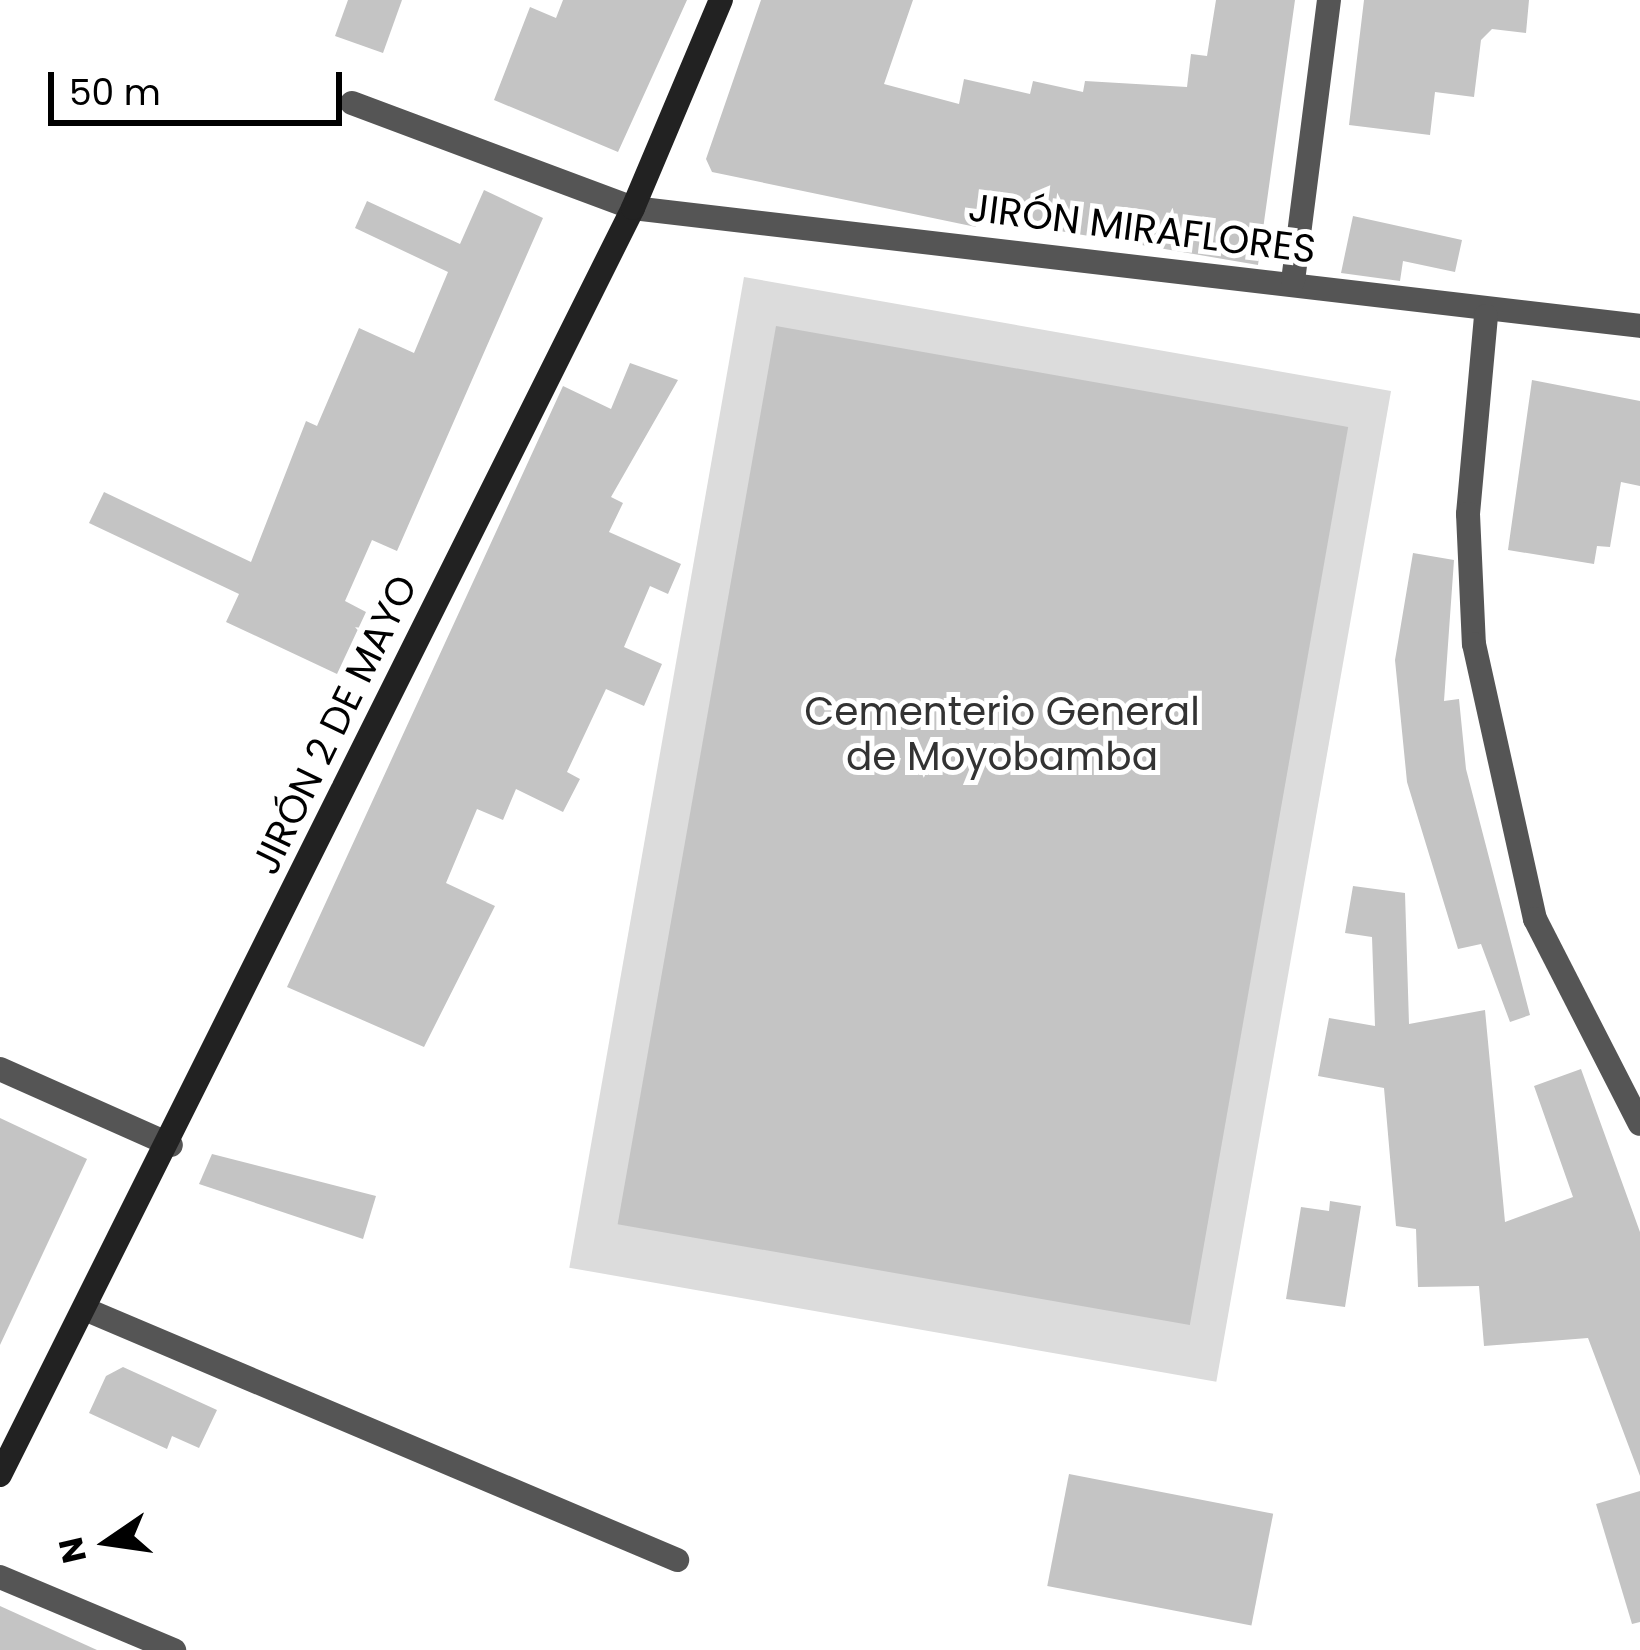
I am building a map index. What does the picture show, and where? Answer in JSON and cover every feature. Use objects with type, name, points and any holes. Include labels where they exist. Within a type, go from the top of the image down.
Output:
[{"type":"main road","name":"JIRÓN 2 DE MAYO","points":[[0,1475],[171,1144],[633,208],[721,0]]},
{"type":"street","points":[[1293,281],[1329,0]]},
{"type":"street","name":"JIRÓN MIRAFLORES","points":[[352,103],[633,208],[1293,281],[1486,316],[1576,313],[1640,326]]},
{"type":"street","points":[[1486,316],[1468,514],[1474,644],[1535,919],[1640,1124]]},
{"type":"street","points":[[0,1070],[171,1144]]},
{"type":"street","points":[[87,1310],[677,1560]]},
{"type":"street","points":[[0,1577],[174,1650]]},
{"type":"green space","name":"Cementerio General de Moyobamba","points":[[744,277],[1391,391],[1216,1382],[569,1268]]},
{"type":"building","points":[[348,0],[402,0],[383,53],[335,36]]},
{"type":"building","points":[[563,0],[687,0],[618,152],[494,100],[530,7],[556,18]]},
{"type":"building","points":[[761,0],[913,0],[884,84],[959,104],[964,79],[1030,94],[1033,81],[1083,92],[1085,81],[1187,87],[1191,54],[1207,56],[1216,0],[1295,0],[1258,265],[978,217],[976,227],[712,172],[706,159]]},
{"type":"building","points":[[1364,0],[1529,0],[1526,33],[1492,29],[1481,40],[1474,97],[1435,92],[1430,135],[1349,125]]},
{"type":"building","points":[[484,190],[543,218],[397,551],[372,540],[345,601],[366,612],[337,674],[226,622],[239,594],[89,523],[104,492],[251,562],[306,421],[317,426],[359,328],[414,353],[448,272],[355,228],[367,201],[460,244]]},
{"type":"building","points":[[1353,216],[1462,240],[1455,272],[1403,261],[1400,281],[1341,273]]},
{"type":"building","name":"Cementerio General de Moyobamba","points":[[776,326],[1348,427],[1190,1325],[618,1224]]},
{"type":"building","points":[[630,363],[678,380],[611,497],[623,503],[609,532],[681,564],[668,594],[650,586],[624,647],[662,664],[644,706],[606,689],[567,772],[580,779],[563,812],[516,789],[503,820],[477,809],[446,883],[495,906],[424,1047],[287,987],[563,386],[611,409]]},
{"type":"building","points":[[1532,380],[1640,401],[1640,486],[1621,482],[1610,547],[1597,546],[1594,564],[1508,550]]},
{"type":"building","points":[[1413,553],[1454,560],[1444,701],[1459,699],[1466,769],[1530,1015],[1510,1022],[1481,944],[1458,949],[1407,782],[1395,660]]},
{"type":"building","points":[[1353,886],[1405,893],[1409,1024],[1485,1010],[1505,1222],[1573,1197],[1534,1086],[1581,1069],[1640,1232],[1640,1476],[1588,1338],[1484,1346],[1479,1286],[1418,1287],[1416,1229],[1396,1226],[1384,1088],[1318,1076],[1329,1018],[1375,1026],[1372,937],[1345,933]]},
{"type":"building","points":[[0,1118],[87,1159],[0,1345]]},
{"type":"building","points":[[212,1154],[376,1196],[363,1239],[199,1184]]},
{"type":"building","points":[[1330,1201],[1361,1206],[1345,1307],[1286,1299],[1301,1207],[1329,1211]]},
{"type":"building","points":[[123,1367],[217,1410],[199,1448],[172,1436],[167,1449],[89,1413],[106,1376]]},
{"type":"building","points":[[1069,1474],[1273,1514],[1251,1626],[1047,1586]]},
{"type":"building","points":[[1640,1491],[1640,1622],[1632,1624],[1596,1504]]},
{"type":"building","points":[[0,1606],[97,1650],[0,1650]]}]
